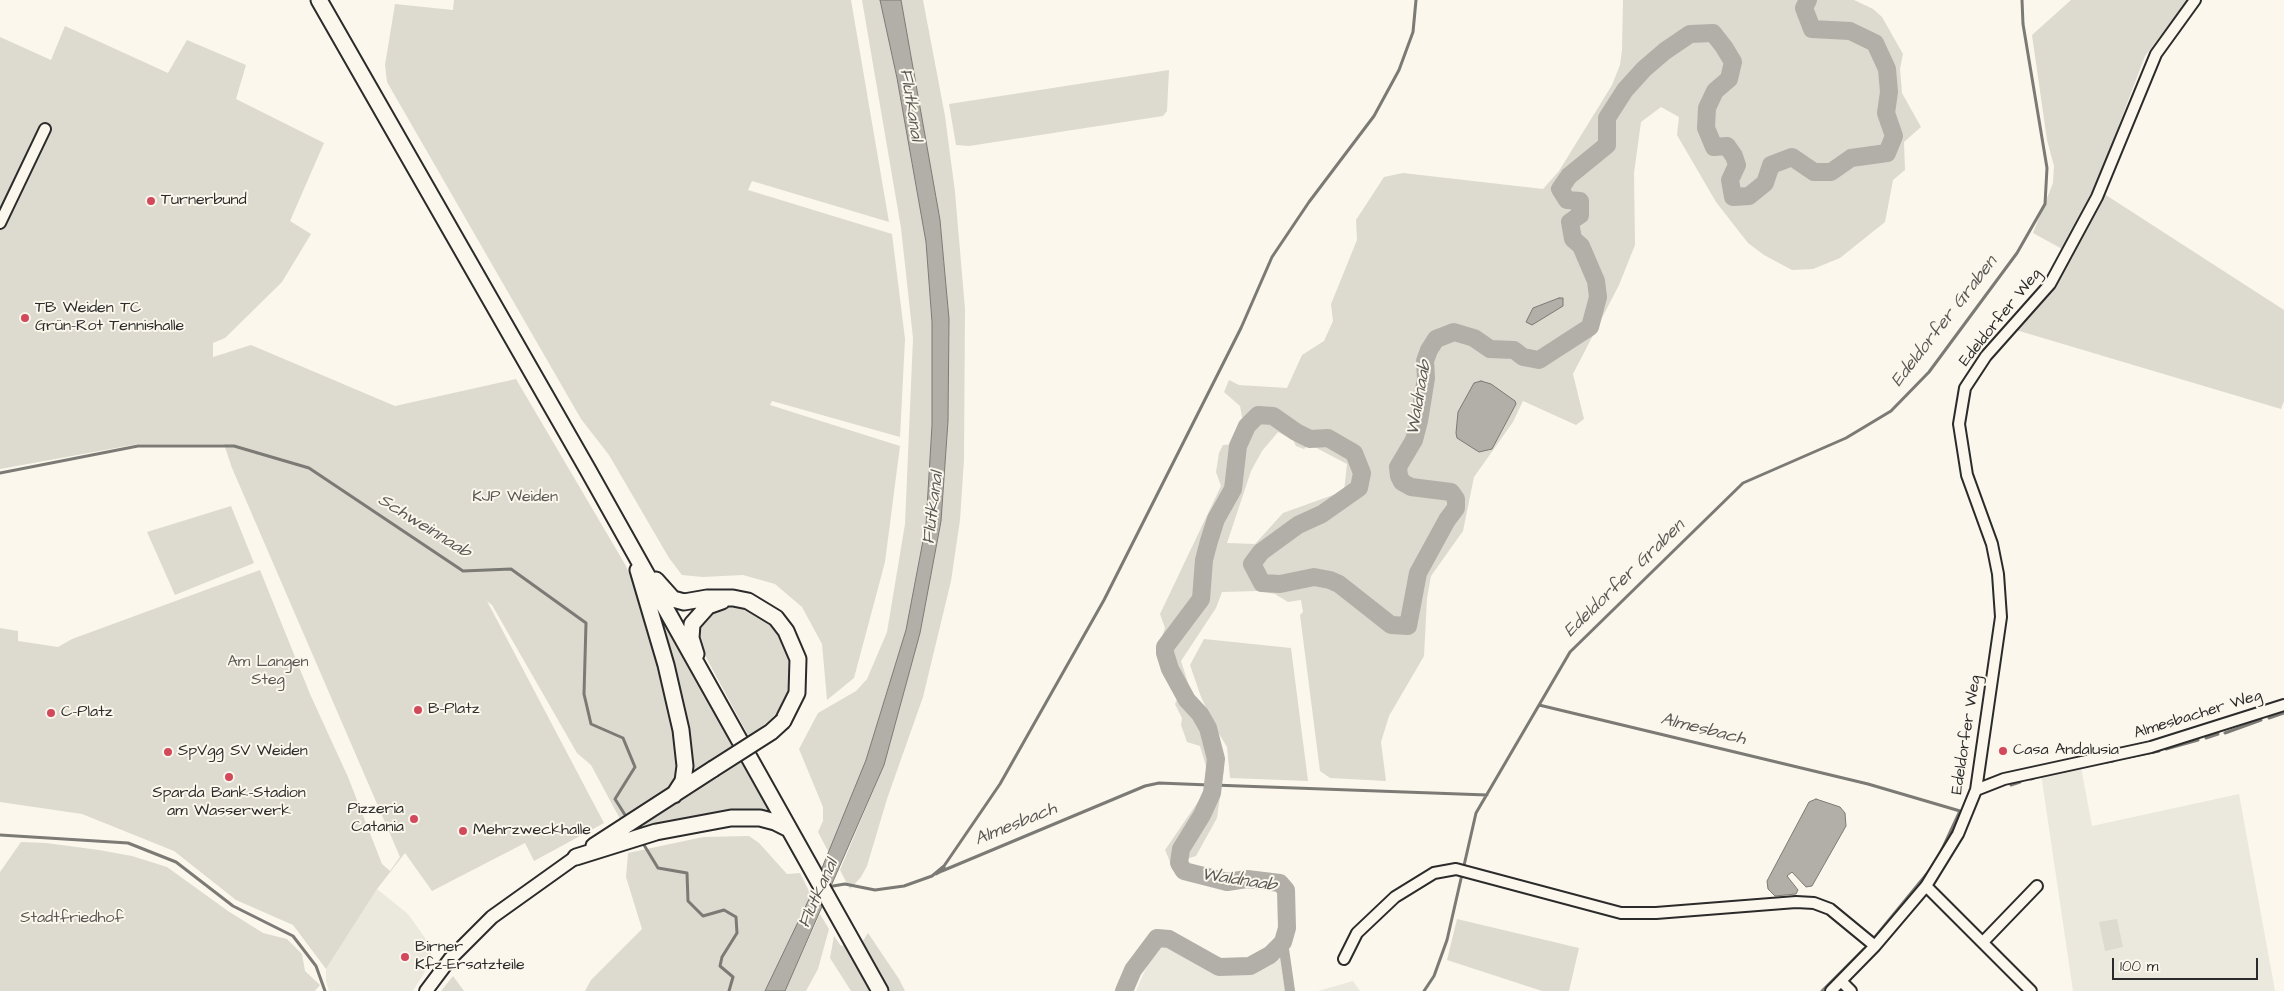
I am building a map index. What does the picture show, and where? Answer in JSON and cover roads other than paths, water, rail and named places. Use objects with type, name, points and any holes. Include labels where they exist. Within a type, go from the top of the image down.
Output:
[{"type":"main road","points":[[320,0],[635,554],[880,991]]},
{"type":"main road","points":[[576,857],[608,842],[674,794],[771,732],[782,721],[797,693],[799,667],[794,646],[776,618],[748,602],[733,598],[707,598],[684,602],[673,599],[635,554]]},
{"type":"main road","points":[[635,554],[642,589],[671,683],[681,730],[685,766],[683,781],[674,794]]},
{"type":"main road","points":[[705,680],[691,638],[692,624],[708,606],[733,598]]},
{"type":"main road","points":[[608,842],[691,824],[731,818],[760,818],[775,822],[789,829]]},
{"type":"street","name":"Edeldorfer Weg","points":[[1831,991],[1875,946],[1926,886],[1958,834],[1976,790],[2001,617],[1998,574],[1992,544],[1967,475],[1959,424],[1965,388],[1986,356],[2050,284],[2098,198],[2156,54],[2194,0]]},
{"type":"street","points":[[0,223],[45,129]]},
{"type":"street","name":"Almesbacher Weg","points":[[1976,790],[2004,778],[2151,747],[2284,705]]},
{"type":"street","points":[[426,991],[450,959],[492,917],[576,857]]},
{"type":"street","points":[[1344,959],[1357,933],[1395,897],[1434,873],[1456,869],[1621,913],[1656,913],[1796,902],[1814,903],[1830,909],[1875,946]]},
{"type":"street","points":[[1926,886],[2031,991]]},
{"type":"street","points":[[1983,942],[2037,886]]},
{"type":"street","points":[[1841,981],[1851,991]]},
{"type":"water","name":"Flutkanal","points":[[880,0],[901,0],[940,220],[949,319],[948,421],[941,521],[920,633],[884,765],[785,991],[765,991],[811,895],[866,760],[906,630],[926,525],[932,425],[932,322],[926,242],[897,78]]},
{"type":"water","points":[[1563,298],[1563,306],[1532,325],[1526,322],[1533,308]]},
{"type":"water","points":[[1481,381],[1491,384],[1515,401],[1516,404],[1492,449],[1479,452],[1457,438],[1456,433],[1458,412],[1474,383]]},
{"type":"water","points":[[1816,799],[1840,807],[1845,813],[1846,826],[1812,886],[1806,887],[1792,872],[1787,876],[1798,890],[1796,894],[1775,896],[1768,889],[1767,881],[1809,802]]},
{"type":"waterway","points":[[932,876],[944,866],[936,874],[944,870],[944,866],[1000,784],[1104,600],[1241,328],[1272,257],[1309,202],[1374,116],[1399,70],[1413,32],[1416,0]]},
{"type":"waterway","name":"Waldnaab","points":[[1124,991],[1133,970],[1157,938],[1169,939],[1219,967],[1250,966],[1270,955],[1283,942],[1287,928],[1286,890],[1280,883],[1247,879],[1227,882],[1184,871],[1179,863],[1181,849],[1202,815],[1212,793],[1216,759],[1208,728],[1200,714],[1187,700],[1170,669],[1165,647],[1201,599],[1204,560],[1209,541],[1216,519],[1233,489],[1238,446],[1247,426],[1258,415],[1273,416],[1310,439],[1328,438],[1354,453],[1362,473],[1359,488],[1322,514],[1298,525],[1261,552],[1252,564],[1262,583],[1280,584],[1314,577],[1330,580],[1339,584],[1391,625],[1408,626],[1418,573],[1447,520],[1456,508],[1456,499],[1451,492],[1411,487],[1402,482],[1399,476],[1398,467],[1414,440],[1419,421],[1426,378],[1425,361],[1429,350],[1436,339],[1454,332],[1474,338],[1490,349],[1514,350],[1523,357],[1539,360],[1590,327],[1598,297],[1596,281],[1581,246],[1573,239],[1570,222],[1580,215],[1580,201],[1567,200],[1560,189],[1569,176],[1607,145],[1607,118],[1625,90],[1644,69],[1665,51],[1690,34],[1713,33],[1724,47],[1733,62],[1729,79],[1715,91],[1707,108],[1706,128],[1714,147],[1727,146],[1734,156],[1737,165],[1730,180],[1733,197],[1749,196],[1765,183],[1771,165],[1792,157],[1814,172],[1831,172],[1851,158],[1887,153],[1894,136],[1886,113],[1889,92],[1887,69],[1875,43],[1850,31],[1812,29],[1804,8],[1808,0]]},
{"type":"waterway","name":"Edeldorfer Graben","points":[[1424,991],[1434,976],[1447,940],[1476,813],[1570,652],[1743,483],[1846,438],[1891,411],[1929,372],[2017,253],[2045,204],[2047,168],[2023,24],[2022,0]]},
{"type":"waterway","name":"Schweinnaab","points":[[0,473],[138,446],[234,446],[309,468],[463,571],[511,569],[586,623],[584,694],[591,724],[623,738],[635,767],[615,799],[627,818]]},
{"type":"waterway","name":"Almesbach","points":[[1539,705],[1868,784],[1960,811],[1939,856]]},
{"type":"waterway","name":"Almesbach","points":[[2269,718],[2284,713]]},
{"type":"waterway","name":"Almesbach","points":[[2225,733],[2261,720]]},
{"type":"waterway","name":"Almesbach","points":[[2206,738],[2218,734]]},
{"type":"waterway","name":"Almesbach","points":[[2166,749],[2198,740]]},
{"type":"waterway","name":"Almesbach","points":[[2123,758],[2159,751]]},
{"type":"waterway","name":"Almesbach","points":[[2094,764],[2113,761]]},
{"type":"waterway","name":"Almesbach","points":[[2031,779],[2038,776]]},
{"type":"waterway","name":"Almesbach","points":[[2011,785],[2020,782]]},
{"type":"waterway","name":"Almesbach","points":[[942,871],[1145,786],[1159,783],[1209,785]]},
{"type":"waterway","name":"Almesbach","points":[[1213,785],[1487,795]]},
{"type":"waterway","points":[[0,835],[128,843],[176,862],[233,906],[293,936],[316,966],[325,991]]},
{"type":"waterway","name":"Schweinnaab","points":[[641,840],[658,868],[687,873],[688,901],[703,916],[724,910],[736,917],[737,933],[722,957],[720,966],[733,977],[729,991]]},
{"type":"waterway","points":[[1875,937],[1930,870]]},
{"type":"waterway","name":"Almesbach","points":[[833,886],[845,884],[875,890],[904,886],[932,876]]},
{"type":"waterway","name":"Waldnaab","points":[[1283,942],[1290,991]]},
{"type":"waterway","points":[[1822,991],[1864,949]]},
{"type":"place","name":"Turnerbund","points":[[151,201]]},
{"type":"place","name":"TB Weiden TC Grün-Rot Tennishalle","points":[[25,318]]},
{"type":"place","name":"B-Platz","points":[[418,710]]},
{"type":"place","name":"C-Platz","points":[[51,713]]},
{"type":"place","name":"Casa Andalusia","points":[[2003,751]]},
{"type":"place","name":"SpVgg SV Weiden","points":[[168,752]]},
{"type":"place","name":"Sparda Bank-Stadion am Wasserwerk","points":[[229,777]]},
{"type":"place","name":"Pizzeria Catania","points":[[414,819]]},
{"type":"place","name":"Mehrzweckhalle","points":[[463,831]]},
{"type":"place","name":"Birner Kfz-Ersatzteile","points":[[405,957]]},
{"type":"park label","name":"KJP Weiden","points":[[515,498]]},
{"type":"park label","name":"Am Langen Steg","points":[[268,672]]},
{"type":"park label","name":"Stadtfriedhof","points":[[72,919]]}]
